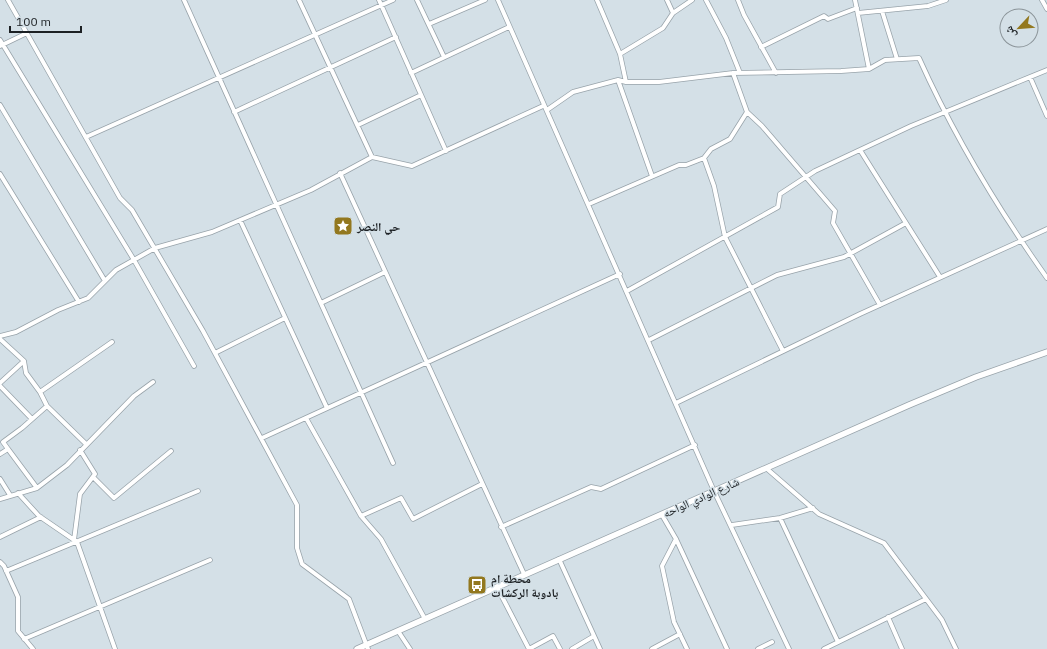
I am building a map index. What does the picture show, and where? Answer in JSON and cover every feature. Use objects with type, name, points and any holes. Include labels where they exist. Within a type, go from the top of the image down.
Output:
[{"type":"main road","name":"شارع الوادي الواحه","points":[[357,649],[367,647],[398,631],[524,574],[976,377],[1047,352]]},
{"type":"street","points":[[8,0],[120,198],[132,210],[155,248],[262,438],[297,506],[296,548],[302,564],[349,598],[367,647]]},
{"type":"street","points":[[184,0],[393,463]]},
{"type":"street","points":[[299,0],[372,157]]},
{"type":"street","points":[[379,0],[446,151]]},
{"type":"street","points":[[86,137],[393,0]]},
{"type":"street","points":[[417,0],[444,57]]},
{"type":"street","points":[[428,24],[484,0]]},
{"type":"street","points":[[498,0],[543,106],[547,110],[589,204],[714,491],[732,525],[789,649]]},
{"type":"street","points":[[598,0],[620,54],[626,82]]},
{"type":"street","points":[[667,0],[674,13]]},
{"type":"street","points":[[620,54],[662,28],[674,13],[692,0]]},
{"type":"street","points":[[706,0],[726,38],[740,73]]},
{"type":"street","points":[[738,0],[744,15],[776,73]]},
{"type":"street","points":[[855,0],[869,69]]},
{"type":"street","points":[[926,0],[928,6]]},
{"type":"street","points":[[858,14],[928,6],[946,0]]},
{"type":"street","points":[[1042,0],[1047,9]]},
{"type":"street","points":[[761,47],[824,16],[828,19],[857,8]]},
{"type":"street","points":[[882,11],[897,59]]},
{"type":"street","points":[[411,73],[509,27]]},
{"type":"street","points":[[2,46],[27,32]]},
{"type":"street","points":[[234,112],[396,37]]},
{"type":"street","points":[[0,40],[2,46],[134,260],[194,366]]},
{"type":"street","points":[[547,110],[573,92],[618,80],[626,82],[667,81],[733,73],[776,73],[869,69],[884,60],[919,58],[945,113],[990,193],[1020,241],[1047,278]]},
{"type":"street","points":[[627,291],[778,207],[780,194],[815,171],[860,150],[1047,70]]},
{"type":"street","points":[[733,73],[747,112],[762,126],[835,211],[833,223],[880,305]]},
{"type":"street","points":[[1030,77],[1047,116]]},
{"type":"street","points":[[618,80],[652,176]]},
{"type":"street","points":[[358,125],[421,96]]},
{"type":"street","points":[[0,105],[105,280]]},
{"type":"street","points":[[86,444],[47,406],[40,392],[26,372],[24,361],[0,338],[16,332],[58,310],[88,298],[116,270],[155,248],[212,232],[311,190],[372,157],[412,166],[543,106]]},
{"type":"street","points":[[589,204],[679,165],[686,165],[704,158],[711,149],[730,139],[747,112]]},
{"type":"street","points":[[860,150],[940,277]]},
{"type":"street","points":[[704,158],[714,186],[725,236],[783,351]]},
{"type":"street","points":[[340,173],[501,527],[524,574]]},
{"type":"street","points":[[0,174],[79,302]]},
{"type":"street","points":[[240,220],[327,408]]},
{"type":"street","points":[[649,340],[777,275],[844,257],[906,223]]},
{"type":"street","points":[[676,403],[880,305],[1047,229]]},
{"type":"street","points":[[321,303],[385,272]]},
{"type":"street","points":[[262,438],[620,274]]},
{"type":"street","points":[[215,353],[285,318]]},
{"type":"street","points":[[40,392],[112,342]]},
{"type":"street","points":[[0,383],[24,361]]},
{"type":"street","points":[[0,499],[37,488],[67,465],[134,396],[154,382]]},
{"type":"street","points":[[0,386],[32,419]]},
{"type":"street","points":[[37,488],[3,442],[47,406]]},
{"type":"street","points":[[306,418],[361,516],[381,539],[425,619]]},
{"type":"street","points":[[501,527],[591,487],[601,489],[695,445]]},
{"type":"street","points":[[0,454],[8,449]]},
{"type":"street","points":[[80,450],[95,474],[80,494],[75,541],[115,649]]},
{"type":"street","points":[[93,477],[114,498],[171,451]]},
{"type":"street","points":[[766,468],[819,514],[884,543],[942,620],[956,649]]},
{"type":"street","points":[[0,479],[10,495]]},
{"type":"street","points":[[361,516],[401,498],[413,519],[482,484]]},
{"type":"street","points":[[6,571],[198,491]]},
{"type":"street","points":[[18,493],[41,518],[75,541]]},
{"type":"street","points":[[732,525],[780,518],[813,508]]},
{"type":"street","points":[[662,515],[676,539],[727,649]]},
{"type":"street","points":[[0,537],[41,518]]},
{"type":"street","points":[[780,518],[838,642]]},
{"type":"street","points":[[676,539],[662,566],[674,622],[687,649]]},
{"type":"street","points":[[559,559],[600,649]]},
{"type":"street","points":[[24,639],[210,560]]},
{"type":"street","points":[[0,562],[6,571],[18,597],[18,631],[33,649]]},
{"type":"street","points":[[497,587],[529,649],[554,636],[560,649]]},
{"type":"street","points":[[824,649],[833,647],[838,642],[926,599]]},
{"type":"street","points":[[888,617],[902,649]]},
{"type":"street","points":[[398,631],[410,649]]},
{"type":"street","points":[[652,649],[680,634]]},
{"type":"street","points":[[572,649],[594,636]]},
{"type":"street","points":[[758,649],[772,642]]},
{"type":"place","name":"حي النصر","points":[[343,226]]},
{"type":"place","name":"محطة ام بادوبة الركشات","points":[[477,585]]}]
